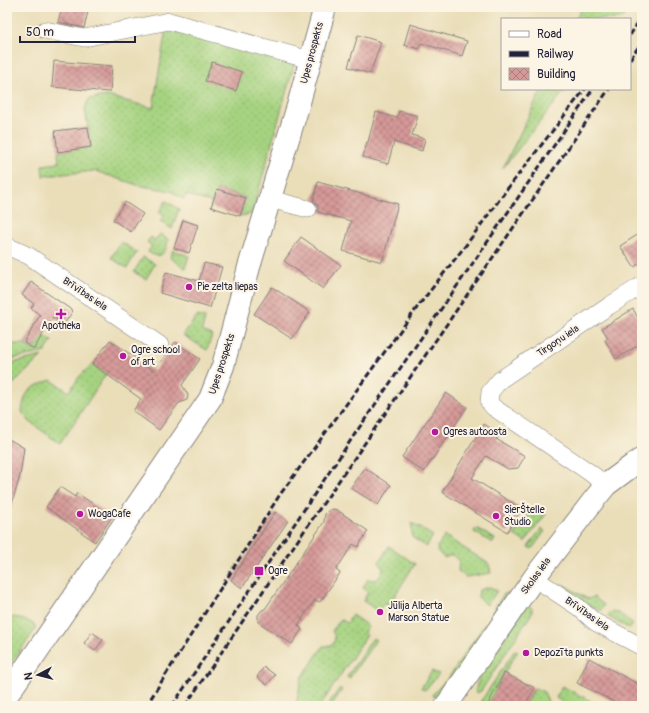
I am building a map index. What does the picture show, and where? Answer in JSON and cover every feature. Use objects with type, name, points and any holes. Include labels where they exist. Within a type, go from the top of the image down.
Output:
[{"type":"main road","name":"Upes prospekts","points":[[7,695],[210,399],[223,366],[249,267],[325,7]]},
{"type":"main road","name":"Skolas iela","points":[[446,706],[534,578],[606,485],[642,459]]},
{"type":"street","points":[[45,30],[84,38],[169,21],[310,60]]},
{"type":"street","points":[[270,199],[308,209]]},
{"type":"street","name":"Brīvības iela","points":[[7,246],[29,256],[160,345]]},
{"type":"street","name":"Tirgoņu iela","points":[[606,485],[493,407],[489,402],[490,392],[500,380],[642,285]]},
{"type":"street","name":"Brīvības iela","points":[[534,578],[578,607],[595,622],[642,647]]},
{"type":"green space","points":[[582,7],[631,7],[622,18],[576,18]]},
{"type":"green space","points":[[166,28],[295,61],[252,214],[240,216],[246,198],[217,189],[213,203],[187,195],[183,199],[171,191],[137,185],[95,171],[43,176],[42,165],[59,163],[58,152],[91,147],[85,109],[89,99],[107,96],[153,108]]},
{"type":"green space","points":[[542,90],[565,90],[503,168]]},
{"type":"green space","points":[[166,201],[179,209],[172,229],[160,221],[164,216],[159,212]]},
{"type":"green space","points":[[160,234],[168,240],[166,248],[162,254],[156,256],[148,252],[152,246],[147,242],[151,237],[155,240]]},
{"type":"green space","points":[[121,242],[137,252],[127,268],[111,258]]},
{"type":"green space","points":[[173,250],[189,256],[185,268],[170,258]]},
{"type":"green space","points":[[143,257],[155,264],[146,279],[134,272]]},
{"type":"green space","points":[[197,316],[205,318],[202,331],[212,335],[207,350],[183,335]]},
{"type":"green space","points":[[44,336],[52,341],[45,352],[7,360],[7,344],[24,344],[34,350]]},
{"type":"green space","points":[[42,356],[9,388],[8,364]]},
{"type":"green space","points":[[92,364],[106,374],[60,444],[29,421],[22,412],[27,393],[34,387],[51,380],[69,392],[79,377]]},
{"type":"green space","points":[[533,507],[546,514],[525,542],[514,535]]},
{"type":"green space","points":[[412,523],[433,536],[426,547],[412,537]]},
{"type":"green space","points":[[476,528],[495,539],[493,543],[474,532]]},
{"type":"green space","points":[[541,529],[545,531],[532,549],[528,547]]},
{"type":"green space","points":[[445,536],[489,564],[491,573],[466,577],[458,571],[459,560],[452,555],[444,558],[438,552],[437,547]]},
{"type":"green space","points":[[389,546],[415,564],[388,606],[383,604],[378,611],[363,601],[368,592],[363,588],[368,579],[374,580],[381,574],[383,569],[379,562]]},
{"type":"green space","points":[[562,584],[588,599],[594,597],[604,605],[600,611],[560,588]]},
{"type":"green space","points":[[490,587],[497,591],[487,605],[478,597],[479,590]]},
{"type":"green space","points":[[508,593],[513,595],[497,613],[492,612],[504,594]]},
{"type":"green space","points":[[526,605],[532,608],[532,613],[481,691],[477,693],[475,691],[479,678]]},
{"type":"green space","points":[[612,611],[620,614],[633,624],[630,629],[607,616]]},
{"type":"green space","points":[[352,615],[368,626],[364,632],[367,635],[320,706],[296,706],[301,679],[323,646],[330,646],[333,643],[335,637],[332,631],[341,619],[347,623]]},
{"type":"green space","points":[[15,617],[35,625],[35,630],[7,669],[7,619]]},
{"type":"green space","points":[[485,624],[488,627],[458,672],[436,697],[432,695],[449,677]]},
{"type":"green space","points":[[373,638],[376,640],[349,679],[347,677]]},
{"type":"green space","points":[[515,650],[518,651],[504,673],[488,704],[481,701]]},
{"type":"green space","points":[[432,671],[439,674],[425,690],[421,688]]},
{"type":"green space","points":[[562,686],[600,706],[567,706],[556,698]]},
{"type":"green space","points":[[340,688],[342,690],[331,706],[327,706]]},
{"type":"green space","points":[[535,688],[544,692],[548,701],[545,706],[524,706]]},
{"type":"building","points":[[62,7],[89,7],[84,28],[58,22]]},
{"type":"building","points":[[410,24],[467,41],[462,56],[421,43],[419,49],[404,45]]},
{"type":"building","points":[[358,35],[381,42],[370,74],[348,67]]},
{"type":"building","points":[[54,61],[112,66],[110,92],[52,87]]},
{"type":"building","points":[[212,62],[242,72],[236,91],[205,81]]},
{"type":"building","points":[[399,111],[418,116],[412,135],[425,139],[422,151],[394,142],[388,164],[363,157],[376,112],[397,118]]},
{"type":"building","points":[[88,127],[91,147],[58,152],[55,131]]},
{"type":"building","points":[[318,182],[398,204],[382,262],[343,251],[351,221],[318,212],[318,206],[313,201]]},
{"type":"building","points":[[217,189],[246,198],[240,216],[211,207]]},
{"type":"building","points":[[125,202],[143,214],[131,232],[113,220]]},
{"type":"building","points":[[183,220],[198,225],[189,253],[174,248]]},
{"type":"building","points":[[642,232],[642,262],[634,267],[620,246]]},
{"type":"building","points":[[301,237],[341,265],[323,289],[284,261]]},
{"type":"building","name":"Pie zelta liepas","points":[[204,263],[222,267],[210,308],[160,293],[166,272],[199,281]]},
{"type":"building","points":[[31,282],[73,311],[64,324],[53,317],[34,349],[24,343],[40,315],[31,308],[34,304],[22,295]]},
{"type":"building","points":[[272,287],[310,312],[292,339],[254,314]]},
{"type":"building","points":[[633,309],[642,325],[642,343],[616,359],[605,340],[608,338],[602,328]]},
{"type":"building","points":[[110,340],[154,371],[175,342],[200,359],[182,385],[188,395],[187,400],[179,403],[159,430],[133,411],[141,399],[92,364]]},
{"type":"building","name":"Ogres autoosta","points":[[446,393],[467,407],[424,472],[402,457]]},
{"type":"building","points":[[484,424],[500,434],[496,439],[525,456],[518,468],[508,469],[486,456],[472,478],[522,509],[507,532],[442,492]]},
{"type":"building","points":[[7,438],[24,448],[20,476],[10,510],[7,509]]},
{"type":"building","points":[[365,468],[391,485],[378,505],[351,488]]},
{"type":"building","points":[[60,487],[75,497],[77,493],[112,517],[95,542],[46,507]]},
{"type":"building","name":"Ogre","points":[[332,509],[337,510],[368,531],[358,547],[353,544],[336,570],[340,573],[320,602],[315,600],[298,625],[302,629],[292,644],[258,622],[258,615],[265,609],[324,522],[325,514]]},
{"type":"building","points":[[275,512],[288,521],[242,588],[231,580]]},
{"type":"building","points":[[92,632],[103,640],[95,651],[84,643]]},
{"type":"building","points":[[589,658],[642,686],[642,706],[622,706],[577,683]]},
{"type":"building","points":[[264,667],[275,675],[267,685],[257,677]]},
{"type":"building","points":[[504,673],[535,688],[524,706],[487,706]]},
{"type":"railway","points":[[631,34],[642,17]]},
{"type":"railway","points":[[631,58],[642,42]]},
{"type":"railway","points":[[146,706],[279,496],[419,305],[584,90]]},
{"type":"railway","points":[[172,706],[359,428],[592,90]]},
{"type":"railway","points":[[185,706],[608,90]]},
{"type":"place","name":"Pie zelta liepas","points":[[189,287]]},
{"type":"place","name":"Apotheka","points":[[61,314]]},
{"type":"place","name":"Ogre school of art","points":[[123,356]]},
{"type":"place","name":"Ogres autoosta","points":[[435,432]]},
{"type":"place","name":"WogaCafe","points":[[80,514]]},
{"type":"place","name":"SierŠtelle Studio","points":[[496,516]]},
{"type":"place","name":"Ogre","points":[[259,571]]},
{"type":"place","name":"Jūlija Alberta Marson Statue","points":[[380,612]]},
{"type":"place","name":"Depozīta punkts","points":[[526,653]]}]
